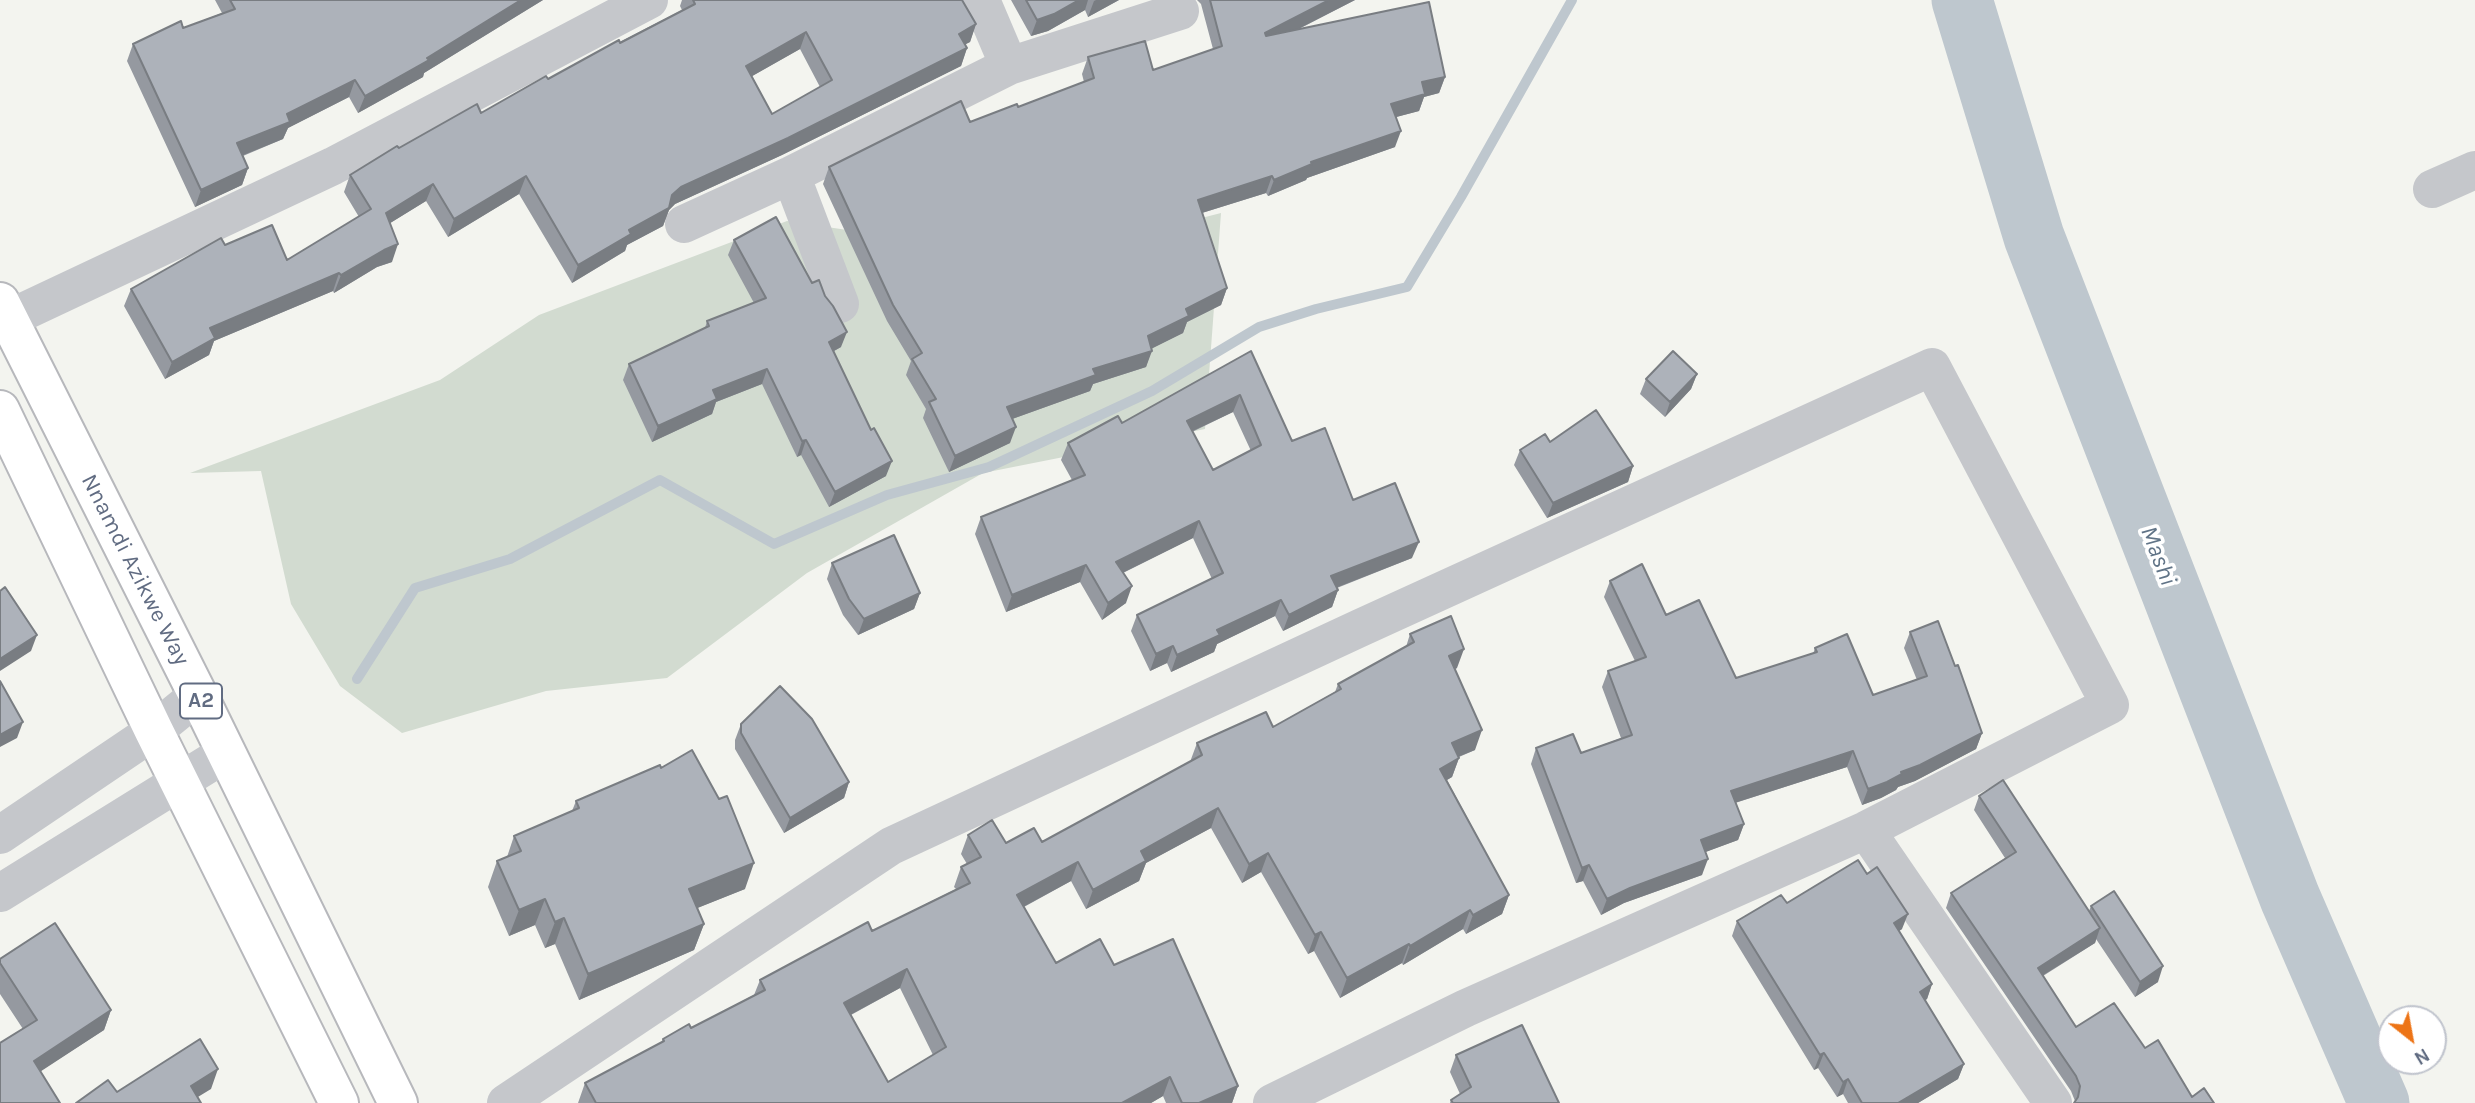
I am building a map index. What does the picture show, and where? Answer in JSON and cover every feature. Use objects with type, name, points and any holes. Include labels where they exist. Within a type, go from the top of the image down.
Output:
[{"type":"highway","name":"Nnamdi Azikwe Way","points":[[4,310],[198,695],[398,1103]]},
{"type":"highway","name":"A2","points":[[0,410],[154,731],[339,1103]]},
{"type":"street","points":[[4,310],[333,166],[649,0]]},
{"type":"street","points":[[981,0],[1009,66]]},
{"type":"street","points":[[684,224],[791,176],[1009,66],[1180,11]]},
{"type":"street","points":[[2432,189],[2475,170]]},
{"type":"street","points":[[791,176],[840,304]]},
{"type":"street","points":[[506,1103],[891,846],[1932,367],[2110,705],[1866,830],[1466,1008],[1272,1103]]},
{"type":"street","points":[[0,835],[154,731],[198,695]]},
{"type":"street","points":[[0,892],[226,753]]},
{"type":"street","points":[[1866,830],[2053,1103]]},
{"type":"shaded area","points":[[1221,213],[1205,429],[983,473],[807,573],[667,678],[546,691],[402,733],[340,686],[291,604],[261,471],[190,473],[440,380],[539,315],[787,221],[1041,259]]},
{"type":"building","points":[[230,0],[521,0],[427,58],[429,60],[365,96],[355,80],[287,114],[290,122],[237,143],[248,168],[201,190],[133,44],[181,21],[183,28],[235,9]]},
{"type":"building","points":[[693,0],[962,0],[976,24],[959,34],[967,48],[788,138],[681,187],[672,195],[669,208],[629,230],[631,234],[578,265],[526,176],[454,219],[433,184],[386,213],[398,244],[341,275],[339,273],[210,328],[215,338],[172,362],[131,289],[221,238],[225,245],[272,225],[287,260],[371,209],[350,175],[397,146],[399,148],[477,104],[481,113],[546,76],[548,79],[619,40],[620,43],[695,4]],"holes":[[[806,32],[832,80],[772,114],[746,66]]]},
{"type":"building","points":[[1026,0],[1079,0],[1037,20]]},
{"type":"building","points":[[1210,0],[1329,0],[1265,33],[1266,36],[1429,2],[1445,77],[1422,82],[1425,94],[1391,104],[1401,131],[1311,162],[1312,164],[1274,180],[1272,176],[1198,200],[1227,288],[1186,309],[1189,316],[1148,336],[1152,351],[1093,369],[1096,375],[1007,407],[1016,427],[955,456],[929,402],[936,399],[912,359],[922,353],[893,305],[829,167],[961,101],[970,122],[1094,78],[1088,57],[1145,41],[1153,70],[1222,46]]},
{"type":"building","points":[[776,217],[812,283],[819,280],[825,296],[847,332],[829,342],[871,430],[874,428],[892,461],[835,492],[806,440],[802,441],[767,369],[713,390],[717,399],[658,426],[629,364],[709,326],[707,321],[766,298],[734,240]]},
{"type":"building","points":[[1251,351],[1292,441],[1325,428],[1353,500],[1395,483],[1419,542],[1331,576],[1338,590],[1289,615],[1281,600],[1217,630],[1220,635],[1177,655],[1173,646],[1156,654],[1137,615],[1223,573],[1199,521],[1116,562],[1132,586],[1108,603],[1086,565],[1012,595],[981,517],[1085,475],[1068,443],[1118,416],[1122,423]],"holes":[[[1240,395],[1261,445],[1213,470],[1187,421]]]},
{"type":"building","points":[[1673,351],[1697,374],[1670,402],[1646,379]]},
{"type":"building","points":[[1596,410],[1633,466],[1553,503],[1520,450],[1545,434],[1550,442]]},
{"type":"building","points":[[894,535],[920,593],[864,619],[849,599],[832,563]]},
{"type":"building","points":[[1642,564],[1666,615],[1699,600],[1736,678],[1817,652],[1815,648],[1847,634],[1873,695],[1927,676],[1910,632],[1938,621],[1955,666],[1958,665],[1982,733],[1868,789],[1853,751],[1731,791],[1744,824],[1701,840],[1708,859],[1607,899],[1589,865],[1582,868],[1536,748],[1573,734],[1581,753],[1632,735],[1608,671],[1646,657],[1610,581]]},
{"type":"building","points":[[5,587],[37,635],[0,659],[0,591]]},
{"type":"building","points":[[1451,616],[1464,649],[1449,656],[1482,730],[1452,743],[1459,758],[1440,769],[1509,895],[1473,915],[1470,910],[1410,946],[1409,944],[1347,978],[1321,932],[1315,935],[1268,853],[1249,864],[1218,808],[1141,851],[1146,861],[1093,890],[1078,862],[1017,895],[1056,963],[1100,939],[1114,965],[1173,939],[1238,1086],[1199,1103],[1182,1103],[1170,1077],[1122,1103],[596,1103],[585,1083],[664,1041],[663,1039],[689,1024],[691,1028],[765,990],[760,980],[868,922],[872,931],[970,883],[961,867],[981,857],[968,835],[992,820],[1006,843],[1034,828],[1042,842],[1202,755],[1197,743],[1266,712],[1273,727],[1341,689],[1338,684],[1414,642],[1410,634]],"holes":[[[907,969],[946,1047],[888,1082],[844,1003]]]},
{"type":"building","points":[[0,681],[23,722],[0,735]]},
{"type":"building","points":[[780,686],[812,719],[849,782],[790,818],[741,733],[741,724]]},
{"type":"building","points":[[692,750],[719,799],[727,796],[754,863],[689,889],[704,924],[588,974],[564,918],[555,922],[545,899],[519,910],[497,861],[521,851],[514,836],[579,808],[576,801],[660,765],[661,768]]},
{"type":"building","points":[[2003,780],[2100,928],[2038,968],[2076,1027],[2114,1003],[2145,1048],[2158,1040],[2192,1097],[2204,1088],[2214,1103],[2074,1103],[2080,1086],[2076,1076],[1951,893],[2016,852],[1979,796]]},
{"type":"building","points":[[1858,860],[1867,874],[1877,867],[1908,914],[1894,923],[1932,984],[1920,992],[1964,1064],[1898,1103],[1862,1103],[1848,1079],[1843,1082],[1824,1053],[1820,1055],[1737,921],[1781,895],[1787,903]]},
{"type":"building","points":[[2114,891],[2163,966],[2140,982],[2091,906]]},
{"type":"building","points":[[55,923],[111,1010],[34,1061],[60,1103],[0,1103],[0,1043],[37,1020],[0,959]]},
{"type":"building","points":[[1522,1025],[1559,1103],[1453,1103],[1451,1100],[1471,1087],[1456,1055]]},
{"type":"building","points":[[200,1039],[218,1069],[191,1086],[201,1103],[76,1103],[108,1080],[117,1092]]},
{"type":"waterway","points":[[357,679],[415,588],[510,559],[660,480],[774,544],[887,495],[989,467],[1152,391],[1259,327],[1316,309],[1407,287],[1572,0]]},
{"type":"waterway","name":"Mashi","points":[[1962,0],[2034,237],[2290,898],[2379,1103]]}]
